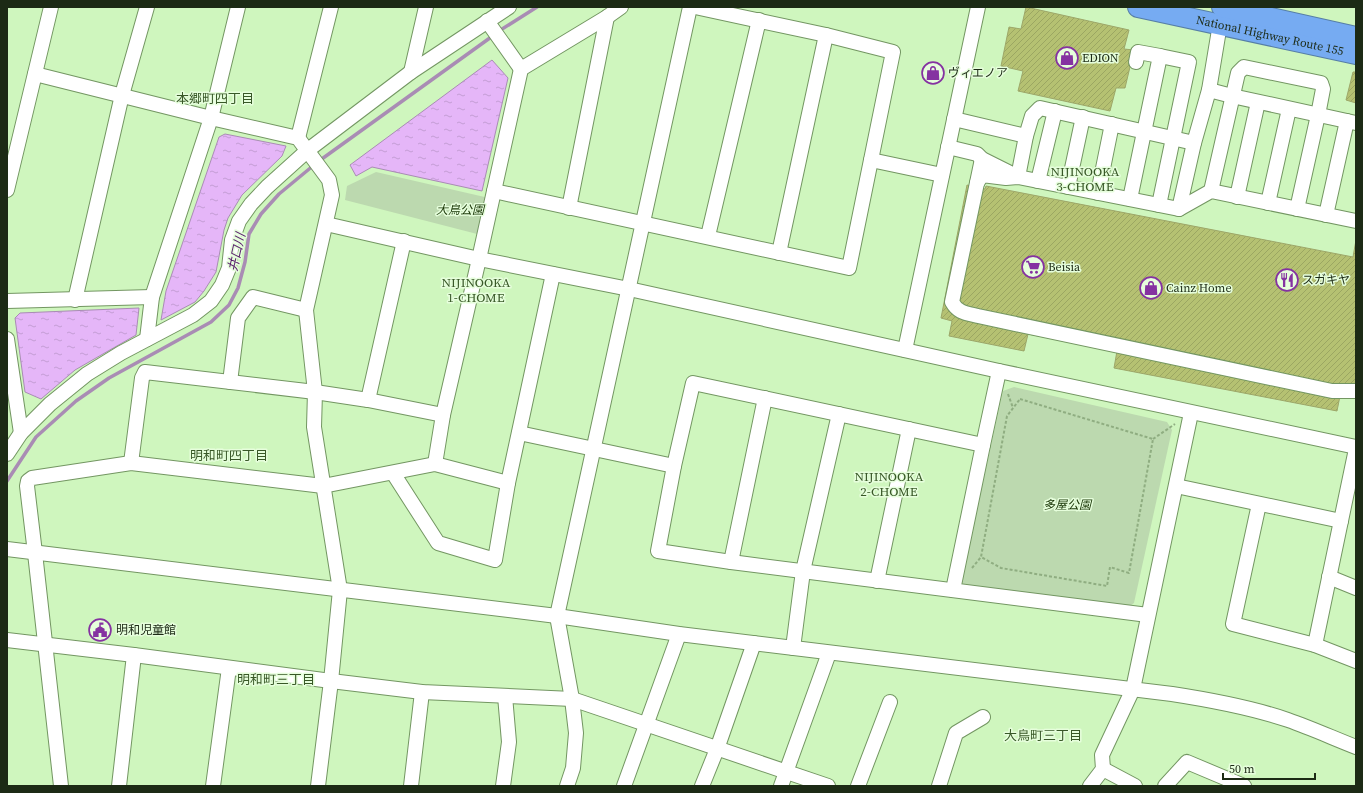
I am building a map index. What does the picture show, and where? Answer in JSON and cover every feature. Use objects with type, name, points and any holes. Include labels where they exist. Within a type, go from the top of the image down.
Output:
[{"type":"highway","name":"National Highway Route 155","points":[[1138,7],[1221,15],[1356,37]]},
{"type":"highway","name":"National Highway Route 155","points":[[1221,15],[1356,54]]},
{"type":"street","points":[[7,190],[51,7]]},
{"type":"street","points":[[75,300],[122,95],[147,7]]},
{"type":"street","points":[[147,339],[152,297],[212,118],[238,7]]},
{"type":"street","points":[[298,138],[331,7]]},
{"type":"street","points":[[411,72],[426,7]]},
{"type":"street","points":[[7,454],[21,433],[50,404],[87,374],[121,353],[193,315],[211,301],[222,285],[229,268],[232,240],[239,221],[251,204],[267,187],[308,150],[411,72],[509,7]]},
{"type":"street","points":[[435,464],[443,415],[480,259],[521,69],[621,7]]},
{"type":"street","points":[[568,786],[572,768],[576,733],[572,699],[557,616],[690,7]]},
{"type":"street","points":[[494,191],[642,224],[708,236],[849,268],[893,52],[826,35],[695,7]]},
{"type":"street","points":[[905,350],[978,7]]},
{"type":"street","points":[[1179,209],[1194,143],[1209,90],[1221,15]]},
{"type":"street","points":[[569,208],[607,17]]},
{"type":"street","points":[[708,236],[759,20]]},
{"type":"street","points":[[487,21],[521,69]]},
{"type":"street","points":[[779,252],[826,35]]},
{"type":"street","points":[[1136,62],[1138,52],[1189,62],[1159,204]]},
{"type":"street","points":[[1130,199],[1143,131],[1160,56]]},
{"type":"street","points":[[1211,191],[1238,73],[1244,67],[1321,83],[1323,89],[1297,209]]},
{"type":"street","points":[[35,74],[298,138],[329,180],[332,195],[306,310],[315,392],[314,427],[340,590],[331,681],[318,786]]},
{"type":"street","points":[[1209,90],[1351,122],[1326,215]]},
{"type":"street","points":[[1237,197],[1258,102]]},
{"type":"street","points":[[1018,177],[1026,136],[1032,116],[1040,108],[1194,143]]},
{"type":"street","points":[[1268,203],[1289,109]]},
{"type":"street","points":[[1038,181],[1055,111]]},
{"type":"street","points":[[1068,187],[1083,118]]},
{"type":"street","points":[[954,119],[1026,136]]},
{"type":"street","points":[[1098,193],[1112,124]]},
{"type":"street","points":[[948,147],[977,154],[982,159],[1018,177],[1179,209],[1211,191],[1356,222]]},
{"type":"street","points":[[982,159],[952,302],[956,308],[962,312],[1332,391],[1356,391]]},
{"type":"street","points":[[871,160],[942,175]]},
{"type":"street","points":[[977,183],[982,175],[1006,178],[1018,177]]},
{"type":"street","points":[[326,224],[480,259],[629,289],[1356,448],[1315,645]]},
{"type":"street","points":[[368,400],[404,241]]},
{"type":"street","points":[[393,473],[438,543],[495,560],[508,483],[553,274]]},
{"type":"street","points":[[7,301],[152,297]]},
{"type":"street","points":[[230,382],[238,318],[253,297],[306,310]]},
{"type":"street","points":[[7,339],[21,433]]},
{"type":"street","points":[[953,590],[999,371]]},
{"type":"street","points":[[131,463],[144,372],[315,392],[368,400],[443,415]]},
{"type":"street","points":[[983,445],[692,383],[658,551],[730,562],[1148,615]]},
{"type":"street","points":[[730,562],[765,398]]},
{"type":"street","points":[[1090,786],[1102,769],[1102,756],[1133,689],[1191,413]]},
{"type":"street","points":[[793,648],[803,571],[839,414]]},
{"type":"street","points":[[877,581],[909,429]]},
{"type":"street","points":[[519,433],[674,466]]},
{"type":"street","points":[[61,786],[27,486],[29,480],[35,477],[131,463],[323,486],[435,464],[508,483]]},
{"type":"street","points":[[1176,486],[1341,521]]},
{"type":"street","points":[[1258,504],[1233,624],[1315,645],[1356,661]]},
{"type":"street","points":[[7,549],[557,616],[679,634],[1133,689],[1212,700],[1249,708],[1288,720],[1356,747]]},
{"type":"street","points":[[1330,577],[1356,588]]},
{"type":"street","points":[[624,786],[679,634]]},
{"type":"street","points":[[7,640],[422,692],[572,699],[828,786]]},
{"type":"street","points":[[702,786],[717,749],[754,643]]},
{"type":"street","points":[[781,786],[829,652]]},
{"type":"street","points":[[119,786],[134,655]]},
{"type":"street","points":[[213,786],[229,668]]},
{"type":"street","points":[[411,786],[422,692]]},
{"type":"street","points":[[503,786],[509,742],[505,696]]},
{"type":"street","points":[[858,786],[890,702]]},
{"type":"street","points":[[939,786],[956,733],[983,717]]},
{"type":"street","points":[[1165,786],[1186,762],[1244,786]]},
{"type":"street","points":[[1102,769],[1135,786]]},
{"type":"path","points":[[1153,439],[1020,399],[1007,416],[981,556],[1001,568],[1107,586],[1110,567],[1129,573],[1153,439],[1191,413]]},
{"type":"green space","name":"大鳥公園","points":[[376,172],[489,198],[481,235],[345,200],[347,186]]},
{"type":"green space","name":"多屋公園","points":[[1014,387],[1167,422],[1172,430],[1134,603],[1130,606],[964,586],[961,581],[1003,391]]},
{"type":"water","points":[[492,60],[508,78],[482,191],[372,167],[356,176],[350,165]]},
{"type":"water","points":[[225,134],[286,146],[282,156],[242,195],[228,218],[224,230],[216,272],[204,291],[195,302],[161,320],[166,291],[219,137]]},
{"type":"water","points":[[139,308],[136,335],[75,370],[41,399],[25,392],[15,318],[20,313]]},
{"type":"building","name":"EDION","points":[[1026,7],[1129,30],[1124,49],[1134,50],[1125,88],[1116,88],[1110,111],[1018,91],[1023,71],[1001,66],[1009,27],[1021,29]]},
{"type":"building","points":[[1353,72],[1356,72],[1356,103],[1346,100]]},
{"type":"building","name":"Cainz Home","points":[[967,185],[985,189],[986,186],[1353,257],[1356,240],[1356,393],[1341,391],[1337,411],[1114,368],[1117,351],[1028,334],[1024,351],[949,336],[952,321],[941,318]]},
{"type":"waterway","name":"井口川","points":[[499,31],[537,7]]},
{"type":"waterway","name":"井口川","points":[[319,161],[494,35]]},
{"type":"waterway","name":"井口川","points":[[7,481],[36,437],[76,401],[109,378],[211,322],[229,305],[238,288],[245,262],[249,234],[261,214],[279,194],[314,165]]},
{"type":"place","name":"EDION","points":[[1067,58]]},
{"type":"place","name":"ヴィエノア","points":[[933,73]]},
{"type":"place","name":"Beisia","points":[[1033,267]]},
{"type":"place","name":"スガキヤ","points":[[1287,280]]},
{"type":"place","name":"Cainz Home","points":[[1151,288]]},
{"type":"place","name":"明和児童館","points":[[100,630]]},
{"type":"district","name":"本郷町四丁目","points":[[215,98]]},
{"type":"district","name":"NIJINOOKA 3-CHOME","points":[[1085,178]]},
{"type":"district","name":"NIJINOOKA 1-CHOME","points":[[476,290]]},
{"type":"district","name":"明和町四丁目","points":[[229,455]]},
{"type":"district","name":"NIJINOOKA 2-CHOME","points":[[889,484]]},
{"type":"district","name":"明和町三丁目","points":[[276,679]]},
{"type":"district","name":"大鳥町三丁目","points":[[1043,735]]}]
